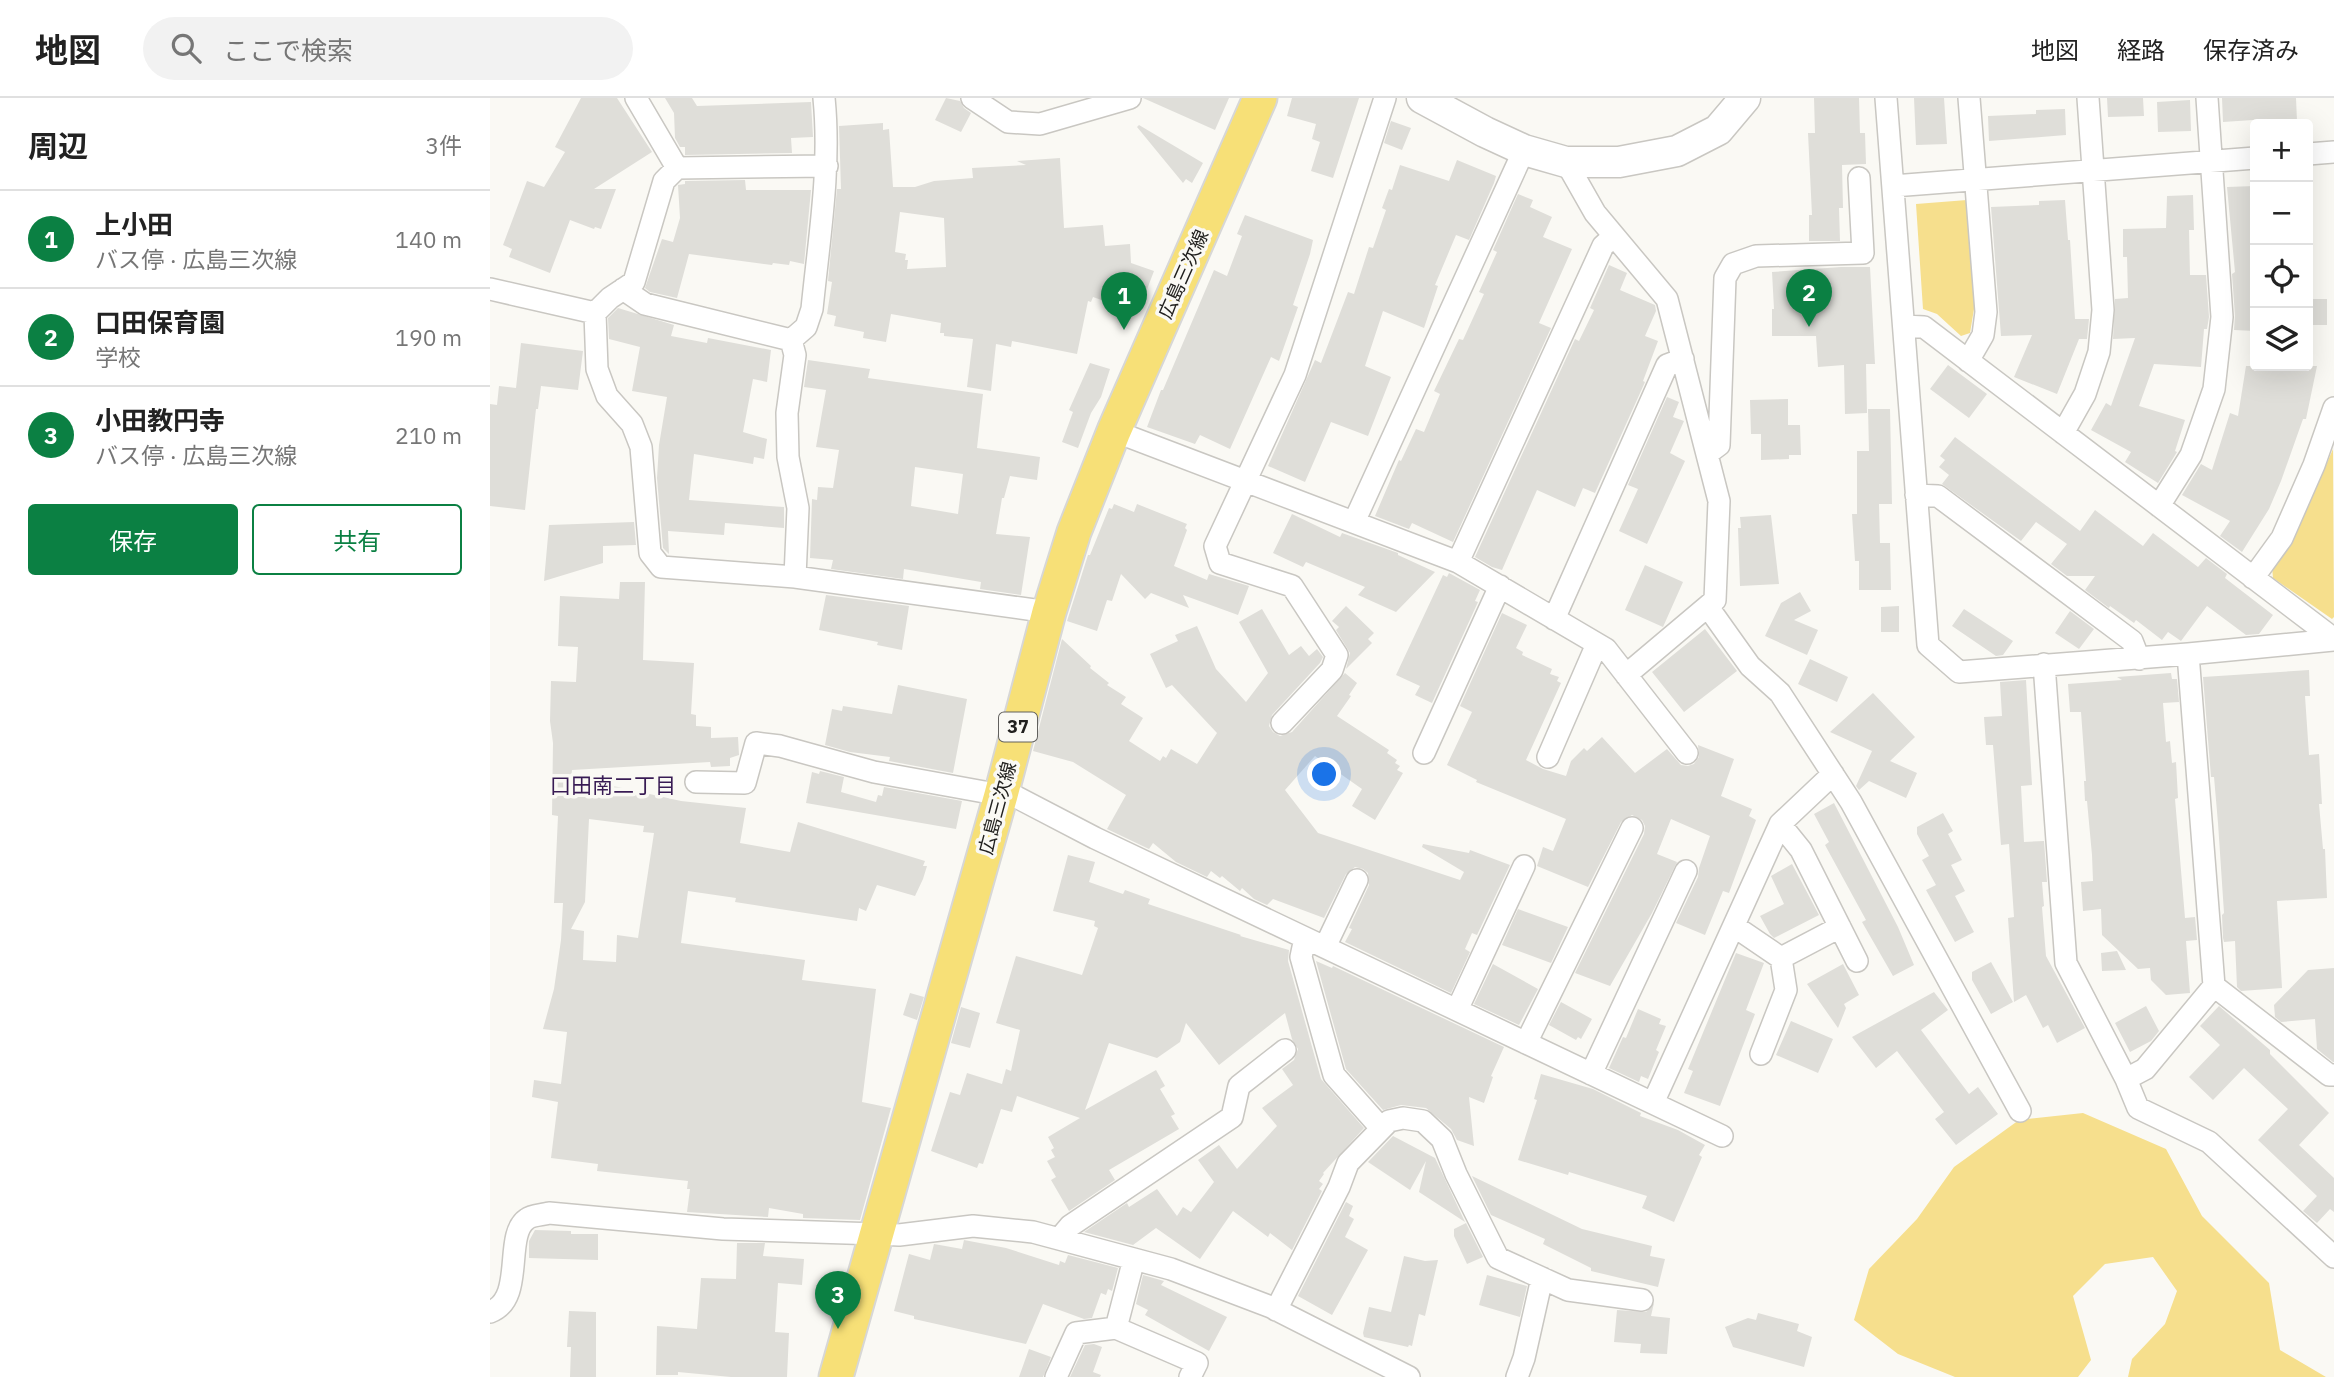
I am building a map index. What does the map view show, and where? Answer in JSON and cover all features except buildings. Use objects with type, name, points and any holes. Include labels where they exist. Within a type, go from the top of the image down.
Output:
[{"type":"main road","name":"広島三次線","points":[[836,1377],[1002,792],[1049,612],[1074,532],[1114,431],[1260,98]]},
{"type":"street","points":[[636,98],[677,168]]},
{"type":"street","points":[[791,340],[806,327],[813,309],[827,166],[824,98]]},
{"type":"street","points":[[972,98],[1008,122],[1040,124],[1130,98]]},
{"type":"street","points":[[1282,723],[1332,670],[1336,655],[1292,586],[1220,563],[1215,546],[1296,375],[1385,98]]},
{"type":"street","points":[[1422,98],[1524,150],[1566,162],[1619,162],[1677,151],[1718,130],[1745,98]]},
{"type":"street","points":[[1886,98],[1928,645],[1959,672],[2139,659],[2334,640]]},
{"type":"street","points":[[1969,98],[1986,312],[1983,335],[1969,361]]},
{"type":"street","points":[[2063,433],[2085,394],[2099,352],[2103,310],[2088,98]]},
{"type":"street","points":[[2159,506],[2190,455],[2214,389],[2222,317],[2207,98]]},
{"type":"street","points":[[1354,522],[1524,150]]},
{"type":"street","points":[[2313,154],[2334,152]]},
{"type":"street","points":[[1893,186],[2250,158]]},
{"type":"street","points":[[1566,162],[1595,213],[1667,299],[1719,501],[1716,600],[1626,675]]},
{"type":"street","points":[[827,166],[677,168],[663,181],[634,282],[610,298],[595,313],[597,369],[607,396],[632,424],[641,447],[650,553],[661,567],[795,577],[1049,612]]},
{"type":"street","points":[[1707,454],[1719,445],[1725,278],[1733,264],[1756,256],[1863,253],[1859,178]]},
{"type":"street","points":[[1458,562],[1603,246],[1614,236]]},
{"type":"street","points":[[490,289],[595,313]]},
{"type":"street","points":[[623,289],[645,304],[791,340]]},
{"type":"street","points":[[1904,326],[1924,327],[2334,640]]},
{"type":"street","points":[[791,340],[795,355],[787,413],[788,457],[798,508],[795,577]]},
{"type":"street","points":[[1554,619],[1667,365],[1683,359]]},
{"type":"street","points":[[2253,578],[2282,538],[2314,465],[2334,408]]},
{"type":"street","points":[[1114,431],[1458,562],[1606,649],[1687,753]]},
{"type":"street","points":[[1916,495],[1938,496],[2132,641],[2139,659]]},
{"type":"street","points":[[1423,752],[1500,586]]},
{"type":"street","points":[[1707,607],[1750,666],[1780,693],[1858,814],[2020,1111]]},
{"type":"street","points":[[1548,757],[1597,644]]},
{"type":"street","points":[[2126,1079],[2145,1069],[2214,986],[2188,654]]},
{"type":"street","points":[[2044,664],[2066,963],[2126,1079],[2138,1108],[2209,1142],[2334,1257]]},
{"type":"street","points":[[696,782],[746,783],[756,743],[780,746],[874,772],[1002,792],[1722,1136]]},
{"type":"street","points":[[1653,1104],[1780,824],[1833,774]]},
{"type":"street","points":[[1780,824],[1801,850],[1857,961]]},
{"type":"street","points":[[1526,1043],[1632,828]]},
{"type":"street","points":[[1457,1010],[1524,866]]},
{"type":"street","points":[[1591,1074],[1686,871]]},
{"type":"street","points":[[1325,947],[1357,880]]},
{"type":"street","points":[[1734,926],[1781,958],[1786,990],[1761,1054]]},
{"type":"street","points":[[1781,958],[1840,927]]},
{"type":"street","points":[[1305,938],[1301,957],[1334,1075],[1381,1128]]},
{"type":"street","points":[[2214,986],[2329,1075],[2334,1075]]},
{"type":"street","points":[[1059,1239],[1070,1226],[1232,1117],[1239,1086],[1285,1050]]},
{"type":"street","points":[[1276,1310],[1339,1187],[1348,1163],[1389,1121],[1403,1118],[1423,1121],[1442,1139],[1456,1174],[1498,1258],[1568,1290],[1642,1300]]},
{"type":"street","points":[[490,1312],[496,1310],[511,1287],[518,1230],[528,1218],[549,1213],[723,1230],[900,1235],[974,1226],[1033,1232],[1171,1269],[1276,1310],[1409,1377]]},
{"type":"street","points":[[1116,1328],[1134,1259]]},
{"type":"street","points":[[1517,1377],[1524,1358],[1542,1278]]},
{"type":"street","points":[[1056,1377],[1076,1333],[1116,1328],[1197,1363],[1190,1377]]},
{"type":"shaded area","points":[[1967,200],[1975,303],[1970,333],[1961,336],[1937,314],[1923,309],[1916,204]]},
{"type":"shaded area","points":[[2333,449],[2332,619],[2273,578],[2272,567],[2300,525]]},
{"type":"shaded area","points":[[2083,1113],[2166,1149],[2202,1216],[2269,1283],[2280,1350],[2326,1377],[2128,1377],[2132,1359],[2165,1324],[2177,1291],[2153,1257],[2105,1264],[2073,1296],[2091,1360],[2078,1377],[1955,1377],[1898,1354],[1854,1320],[1869,1269],[1917,1219],[1954,1167],[2019,1120]]},
{"type":"place","name":"口田保育園","points":[[1809,327]]},
{"type":"place","name":"上小田","points":[[1124,330]]},
{"type":"place","name":"小田教円寺","points":[[838,1329]]},
{"type":"district","name":"口田南二丁目","points":[[613,786]]}]
